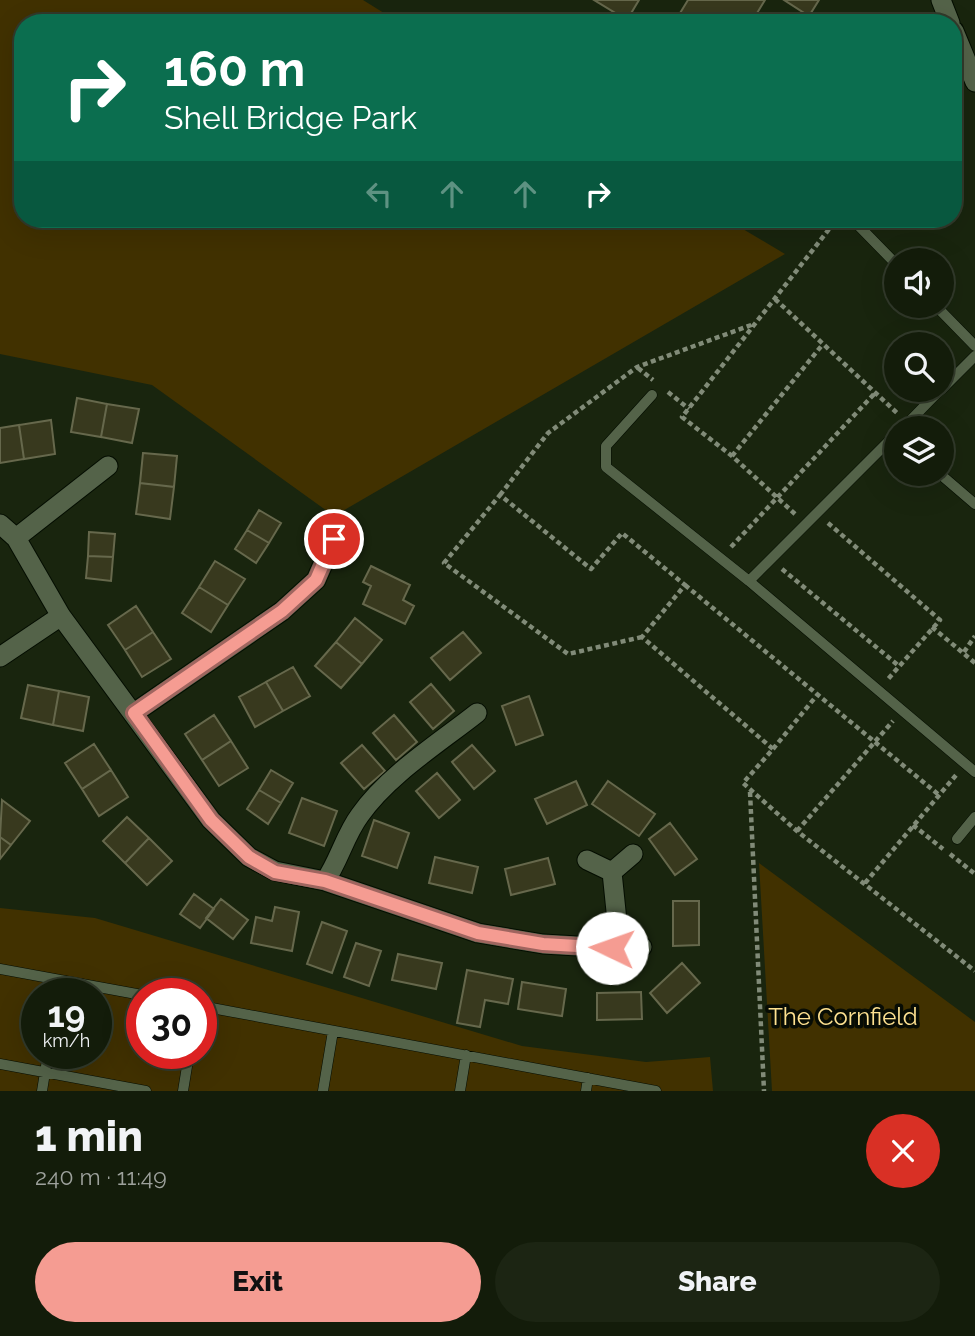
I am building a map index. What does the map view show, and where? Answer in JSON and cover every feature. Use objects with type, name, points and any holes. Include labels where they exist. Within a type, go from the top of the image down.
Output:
[{"type":"street","points":[[962,50],[975,82]]},
{"type":"street","points":[[16,538],[108,466]]},
{"type":"street","points":[[0,524],[16,538],[61,616],[211,820],[249,857],[275,872],[325,881],[478,933],[543,944],[642,947]]},
{"type":"street","points":[[134,713],[282,611],[316,580],[334,539]]},
{"type":"street","points":[[0,657],[61,616]]},
{"type":"street","points":[[325,881],[339,861],[359,816],[406,768],[477,713]]},
{"type":"street","points":[[612,872],[633,854]]},
{"type":"street","points":[[587,860],[612,872]]},
{"type":"street","points":[[612,872],[617,921],[612,948]]},
{"type":"lane","points":[[861,228],[884,252]]},
{"type":"lane","points":[[948,318],[975,346]]},
{"type":"lane","points":[[954,377],[975,356]]},
{"type":"lane","points":[[652,395],[606,446],[606,467],[749,581],[975,772]]},
{"type":"lane","points":[[915,416],[929,402]]},
{"type":"lane","points":[[749,581],[884,447]]},
{"type":"lane","points":[[954,486],[975,504]]},
{"type":"lane","points":[[957,839],[975,817]]},
{"type":"lane","points":[[0,969],[49,978]]},
{"type":"lane","points":[[217,1009],[656,1091]]},
{"type":"lane","points":[[323,1091],[333,1031]]},
{"type":"lane","points":[[460,1091],[466,1055]]},
{"type":"lane","points":[[0,1064],[146,1091]]},
{"type":"lane","points":[[42,1091],[46,1069]]},
{"type":"lane","points":[[183,1091],[187,1069]]},
{"type":"lane","points":[[586,1091],[588,1078]]},
{"type":"path","points":[[806,524],[732,456],[682,418],[830,228]]},
{"type":"path","points":[[775,299],[875,393],[889,416]]},
{"type":"path","points":[[685,584],[642,637],[568,654],[444,563],[548,433],[637,367],[756,323]]},
{"type":"path","points":[[732,456],[823,344]]},
{"type":"path","points":[[721,558],[875,393]]},
{"type":"path","points":[[500,495],[591,569],[622,533],[939,795]]},
{"type":"path","points":[[817,513],[940,620],[878,690]]},
{"type":"path","points":[[771,559],[899,666]]},
{"type":"path","points":[[932,627],[975,662]]},
{"type":"path","points":[[964,652],[975,636]]},
{"type":"path","points":[[642,637],[773,749]]},
{"type":"path","points":[[818,694],[743,783],[797,831],[975,971]]},
{"type":"path","points":[[797,831],[902,710]]},
{"type":"path","points":[[865,883],[965,764]]},
{"type":"path","points":[[750,791],[764,1091]]},
{"type":"green space","points":[[0,0],[363,0],[386,14],[14,14],[14,228],[741,228],[785,254],[334,516],[152,385],[0,354]]},
{"type":"green space","name":"The Cornfield","points":[[759,863],[975,1022],[975,1091],[772,1091]]},
{"type":"green space","points":[[0,908],[95,918],[522,1046],[646,1062],[710,1057],[713,1091],[0,1091]]},
{"type":"building","points":[[594,0],[639,0],[631,14],[617,14]]},
{"type":"building","points":[[688,0],[765,0],[756,14],[679,14]]},
{"type":"building","points":[[784,0],[819,0],[810,14]]},
{"type":"building","points":[[77,398],[107,404],[101,437],[71,432]]},
{"type":"building","points":[[107,404],[139,409],[132,443],[101,437]]},
{"type":"building","points":[[51,420],[55,454],[24,459],[19,425]]},
{"type":"building","points":[[19,425],[24,459],[0,463],[0,428]]},
{"type":"building","points":[[143,453],[177,456],[174,487],[140,483]]},
{"type":"building","points":[[140,483],[174,487],[170,519],[136,514]]},
{"type":"building","points":[[259,510],[281,523],[269,543],[247,530]]},
{"type":"building","points":[[247,530],[269,543],[256,563],[235,549]]},
{"type":"building","points":[[89,532],[115,534],[113,557],[88,556]]},
{"type":"building","points":[[88,556],[113,557],[111,581],[86,578]]},
{"type":"building","points":[[215,561],[245,579],[228,605],[199,587]]},
{"type":"building","points":[[371,566],[410,585],[403,600],[414,606],[405,624],[363,604],[371,586],[363,582]]},
{"type":"building","points":[[199,587],[228,605],[211,632],[182,613]]},
{"type":"building","points":[[136,606],[153,632],[125,650],[108,625]]},
{"type":"building","points":[[355,618],[382,640],[362,664],[336,642]]},
{"type":"building","points":[[153,632],[171,659],[142,677],[125,650]]},
{"type":"building","points":[[463,632],[481,653],[450,680],[431,658]]},
{"type":"building","points":[[336,642],[362,664],[341,688],[315,666]]},
{"type":"building","points":[[293,667],[310,696],[283,711],[266,682]]},
{"type":"building","points":[[266,682],[283,711],[255,727],[239,697]]},
{"type":"building","points":[[431,684],[454,711],[433,729],[410,702]]},
{"type":"building","points":[[28,685],[59,691],[53,725],[21,718]]},
{"type":"building","points":[[59,691],[89,697],[83,731],[53,725]]},
{"type":"building","points":[[529,696],[543,735],[516,745],[502,706]]},
{"type":"building","points":[[214,715],[231,741],[202,760],[185,734]]},
{"type":"building","points":[[394,715],[417,742],[396,760],[373,733]]},
{"type":"building","points":[[231,741],[248,768],[219,786],[202,760]]},
{"type":"building","points":[[94,744],[111,770],[82,789],[65,763]]},
{"type":"building","points":[[362,745],[385,771],[364,789],[341,763]]},
{"type":"building","points":[[472,745],[495,771],[474,789],[452,762]]},
{"type":"building","points":[[111,770],[128,797],[99,816],[82,789]]},
{"type":"building","points":[[271,770],[293,783],[281,803],[259,790]]},
{"type":"building","points":[[437,773],[460,800],[439,818],[416,791]]},
{"type":"building","points":[[576,781],[587,805],[547,824],[535,799]]},
{"type":"building","points":[[608,781],[655,814],[639,836],[592,804]]},
{"type":"building","points":[[259,790],[281,803],[268,824],[247,809]]},
{"type":"building","points":[[302,798],[337,811],[324,846],[289,833]]},
{"type":"building","points":[[2,800],[30,821],[11,845],[0,837]]},
{"type":"building","points":[[127,817],[149,838],[125,863],[103,841]]},
{"type":"building","points":[[374,820],[409,833],[397,868],[362,856]]},
{"type":"building","points":[[670,823],[697,859],[675,875],[649,839]]},
{"type":"building","points":[[0,837],[11,845],[0,859]]},
{"type":"building","points":[[149,838],[172,861],[147,885],[125,863]]},
{"type":"building","points":[[435,857],[478,867],[472,893],[429,883]]},
{"type":"building","points":[[548,858],[555,884],[511,895],[505,869]]},
{"type":"building","points":[[194,894],[214,909],[200,928],[180,914]]},
{"type":"building","points":[[221,899],[248,920],[233,939],[206,918]]},
{"type":"building","points":[[673,901],[699,901],[699,945],[673,946]]},
{"type":"building","points":[[275,907],[299,912],[292,951],[251,943],[256,917],[272,921]]},
{"type":"building","points":[[322,922],[347,931],[332,973],[307,964]]},
{"type":"building","points":[[356,943],[381,951],[369,986],[344,977]]},
{"type":"building","points":[[398,954],[442,963],[436,989],[392,980]]},
{"type":"building","points":[[682,963],[700,983],[667,1013],[650,993]]},
{"type":"building","points":[[467,970],[513,979],[508,1004],[485,1000],[480,1027],[457,1023]]},
{"type":"building","points":[[522,982],[566,989],[562,1016],[518,1009]]},
{"type":"building","points":[[641,992],[642,1019],[597,1020],[597,993]]},
{"type":"route","points":[[334,539],[316,580],[282,611],[134,713],[211,820],[249,857],[275,872],[325,881],[349,892],[478,933],[543,944],[612,948]]}]
